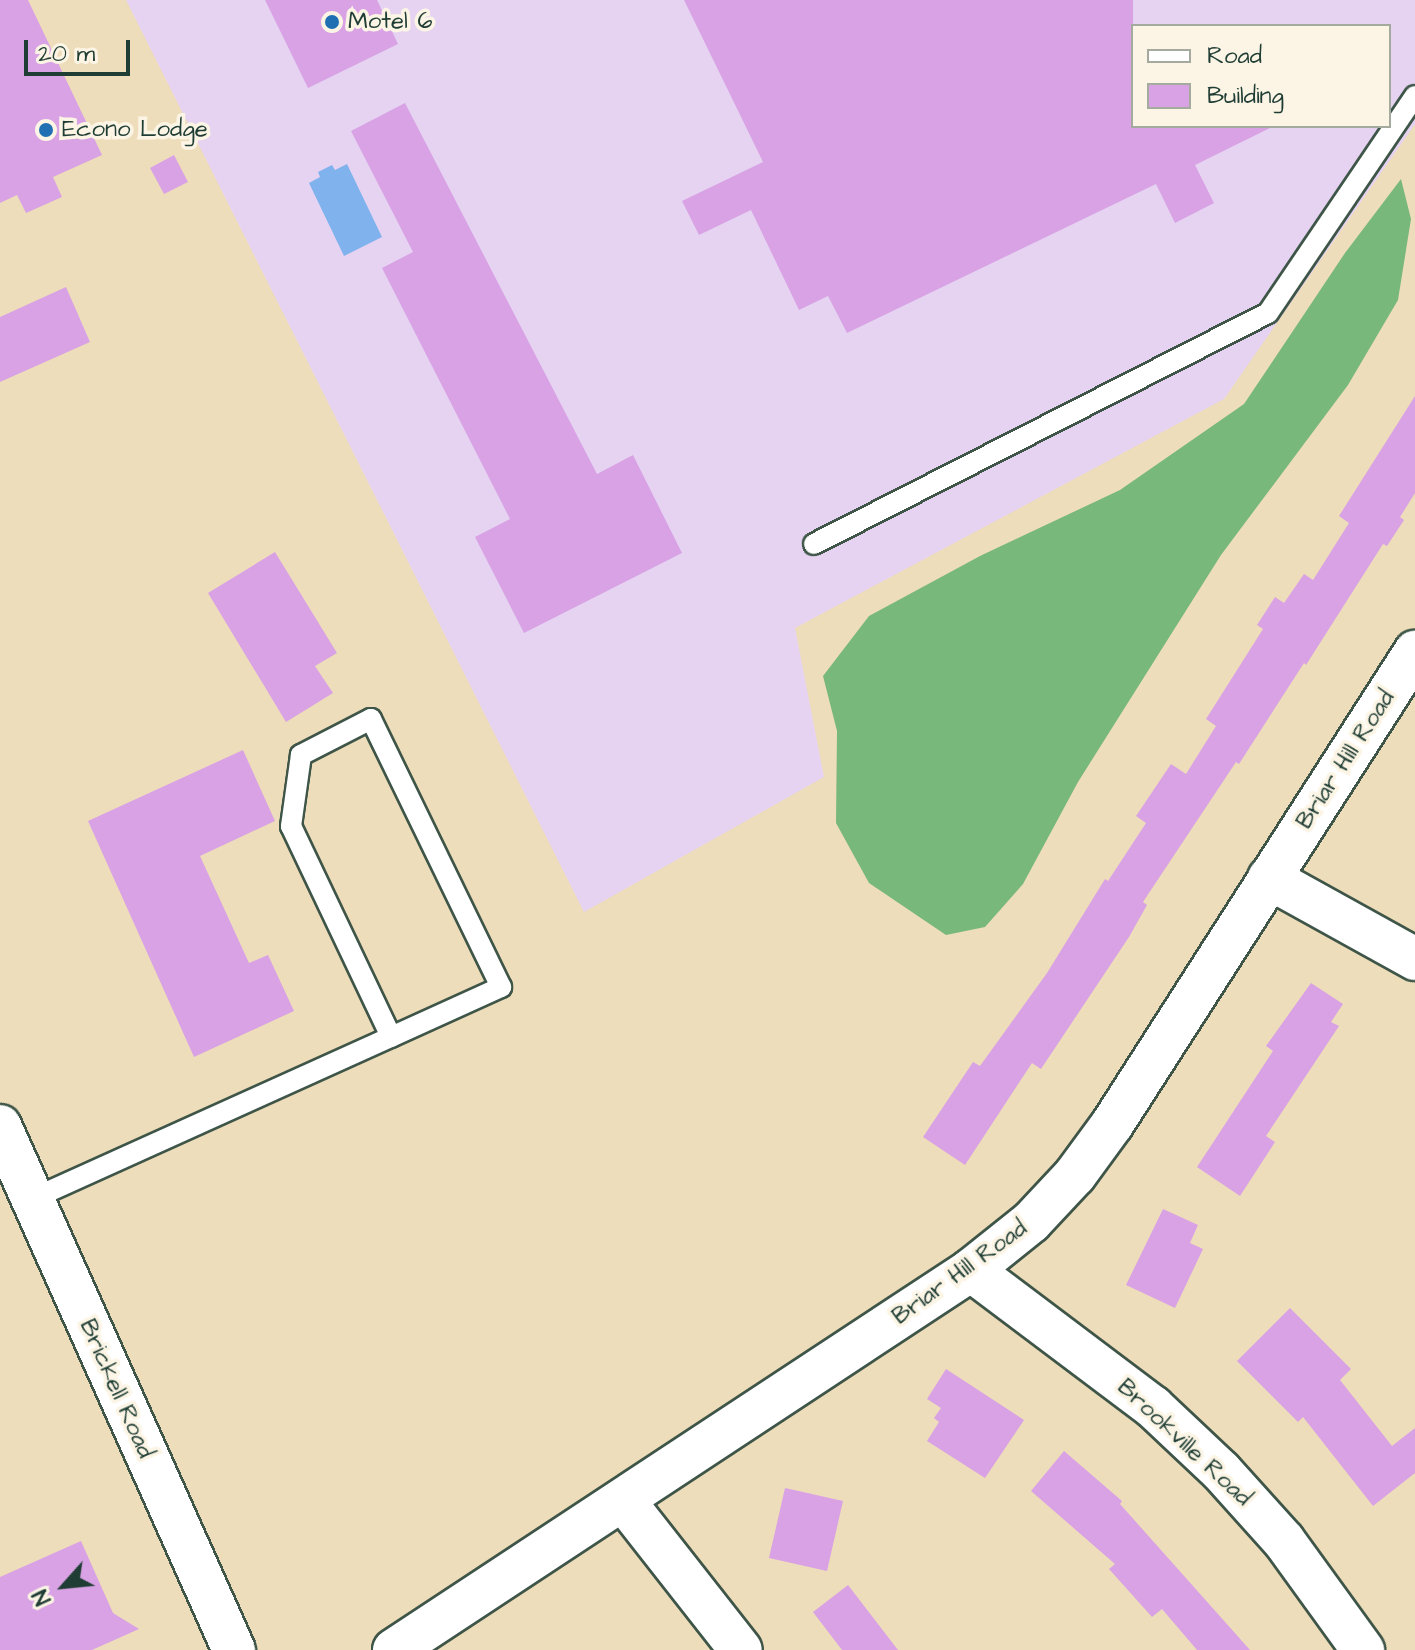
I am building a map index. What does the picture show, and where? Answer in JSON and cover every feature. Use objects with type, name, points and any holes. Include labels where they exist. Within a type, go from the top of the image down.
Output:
[{"type":"street","name":"Briar Hill Road","points":[[394,1650],[971,1270],[1031,1222],[1075,1175],[1113,1123],[1415,652]]},
{"type":"street","points":[[1269,878],[1415,959]]},
{"type":"street","name":"Brickell Road","points":[[0,1126],[234,1650]]},
{"type":"street","name":"Brookville Road","points":[[971,1270],[1153,1407],[1221,1471],[1284,1541],[1363,1650]]},
{"type":"street","points":[[624,1501],[741,1650]]},
{"type":"lane","points":[[814,544],[1268,313],[1415,96]]},
{"type":"lane","points":[[32,1199],[391,1037],[501,987],[371,719],[301,755],[291,826],[391,1037]]},
{"type":"shaded area","points":[[126,0],[1415,0],[1415,124],[1224,399],[795,628],[824,777],[584,912]]},
{"type":"green space","points":[[1401,179],[1411,219],[1398,300],[1348,385],[1221,555],[1078,782],[1023,884],[985,927],[946,935],[869,883],[836,823],[837,731],[823,676],[869,616],[980,556],[1120,490],[1244,404],[1345,253]]},
{"type":"water","points":[[347,164],[382,237],[344,256],[309,183],[320,177],[318,172],[332,165],[335,170]]},
{"type":"building","name":"Econo Lodge","points":[[0,0],[28,0],[102,155],[53,177],[62,197],[26,213],[17,195],[0,203]]},
{"type":"building","name":"Motel 6","points":[[265,0],[377,0],[398,44],[308,88]]},
{"type":"building","points":[[684,0],[1133,0],[1131,128],[1270,128],[1195,165],[1214,203],[1175,223],[1156,184],[847,333],[828,296],[799,310],[751,210],[699,235],[682,201],[763,162]]},
{"type":"building","points":[[405,103],[597,474],[633,455],[682,553],[524,633],[475,537],[510,519],[382,268],[413,252],[351,131]]},
{"type":"building","points":[[174,155],[188,182],[164,194],[150,168]]},
{"type":"building","points":[[66,287],[90,342],[0,382],[0,317]]},
{"type":"building","points":[[1415,396],[1415,493],[1400,517],[1404,520],[1387,546],[1383,544],[1306,665],[1304,663],[1239,764],[1236,762],[1143,902],[1147,905],[1129,937],[1041,1069],[1032,1063],[965,1165],[923,1137],[973,1062],[980,1066],[1047,973],[1105,879],[1108,881],[1146,823],[1136,816],[1171,764],[1186,774],[1216,726],[1206,719],[1263,629],[1257,625],[1275,597],[1284,603],[1304,574],[1313,580],[1349,523],[1339,516]]},
{"type":"building","points":[[275,552],[337,653],[315,666],[333,693],[286,722],[208,593]]},
{"type":"building","points":[[243,750],[275,821],[200,856],[249,963],[268,955],[294,1011],[194,1057],[88,821]]},
{"type":"building","points":[[1311,983],[1343,1004],[1331,1022],[1339,1026],[1266,1136],[1275,1142],[1240,1196],[1197,1167],[1273,1051],[1266,1046]]},
{"type":"building","points":[[1163,1209],[1198,1225],[1190,1243],[1203,1249],[1175,1308],[1126,1285]]},
{"type":"building","points":[[1290,1308],[1351,1369],[1340,1380],[1392,1446],[1415,1428],[1415,1473],[1373,1506],[1303,1417],[1298,1422],[1237,1361]]},
{"type":"building","points":[[946,1369],[1024,1420],[985,1478],[927,1441],[939,1422],[934,1418],[941,1408],[927,1399]]},
{"type":"building","points":[[1064,1451],[1122,1501],[1120,1504],[1250,1650],[1197,1650],[1162,1609],[1152,1617],[1109,1569],[1115,1564],[1031,1491]]},
{"type":"building","points":[[785,1488],[843,1501],[827,1571],[769,1558]]},
{"type":"building","points":[[81,1541],[113,1613],[139,1629],[92,1650],[0,1650],[0,1577]]},
{"type":"building","points":[[848,1585],[898,1650],[842,1650],[813,1612]]},
{"type":"place","name":"Motel 6","points":[[332,22]]},
{"type":"place","name":"Econo Lodge","points":[[46,130]]}]
